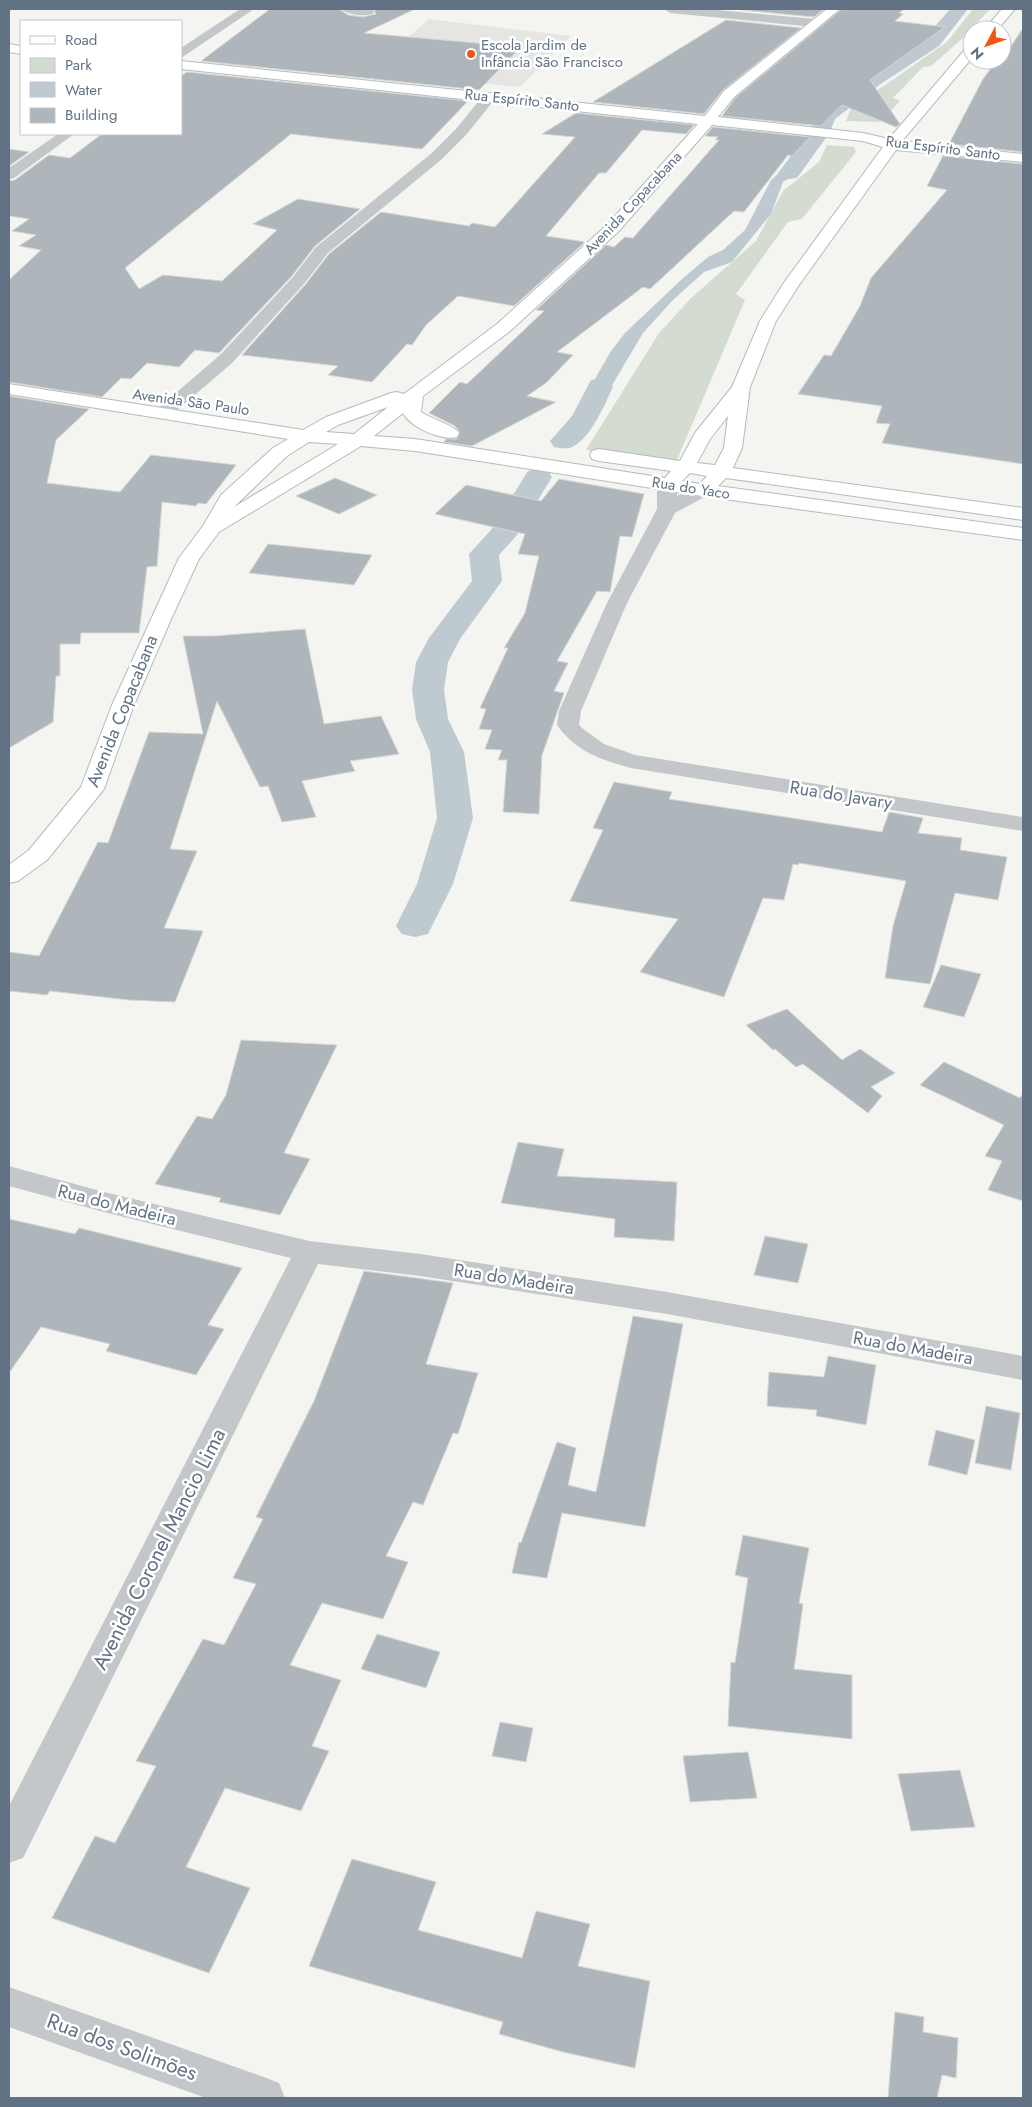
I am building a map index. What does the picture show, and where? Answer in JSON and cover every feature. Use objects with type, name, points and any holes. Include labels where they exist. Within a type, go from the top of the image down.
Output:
[{"type":"street","points":[[182,53],[248,9]]},
{"type":"street","points":[[347,9],[369,12]]},
{"type":"street","points":[[670,9],[815,23]]},
{"type":"street","name":"Avenida Copacabana","points":[[212,528],[267,494],[300,477],[358,440],[419,390],[503,328],[550,288],[614,228],[708,121],[728,94],[834,9]]},
{"type":"street","points":[[999,20],[1009,9]]},
{"type":"street","points":[[741,387],[702,437],[685,468],[667,485],[667,509],[702,490],[722,472],[733,448],[741,387],[768,321],[790,284],[897,140],[962,62]]},
{"type":"street","name":"Rua Espírito Santo","points":[[182,65],[490,96],[863,137],[1023,149]]},
{"type":"street","points":[[162,414],[226,359],[286,294],[322,250],[437,156],[461,132],[490,96]]},
{"type":"street","points":[[9,175],[66,135]]},
{"type":"street","name":"Rua Espírito Santo","points":[[897,140],[1023,158]]},
{"type":"street","name":"Avenida São Paulo","points":[[9,376],[177,400],[301,423],[358,440]]},
{"type":"street","name":"Avenida São Paulo","points":[[9,389],[162,414],[253,426],[301,423]]},
{"type":"street","points":[[419,390],[411,407],[412,414],[426,424],[450,433]]},
{"type":"street","name":"Avenida Copacabana","points":[[9,876],[38,855],[92,789],[123,705],[189,558],[212,528],[228,500],[272,459],[301,423],[332,422],[419,390]]},
{"type":"street","points":[[332,422],[450,433],[538,446]]},
{"type":"street","points":[[253,426],[271,444],[272,459]]},
{"type":"street","name":"Rua do Yaco","points":[[358,440],[415,445],[667,485],[1023,534]]},
{"type":"street","points":[[300,477],[415,445]]},
{"type":"street","name":"Rua do Yaco","points":[[578,452],[1023,514]]},
{"type":"street","name":"Rua do Javary","points":[[667,509],[617,603],[570,711],[568,725],[575,737],[590,747],[631,761],[1023,824]]},
{"type":"street","name":"Rua do Madeira","points":[[9,1176],[104,1202],[309,1252],[420,1265],[668,1303],[1023,1368]]},
{"type":"street","name":"Avenida Coronel Mancio Lima","points":[[9,1845],[309,1252]]},
{"type":"street","name":"Rua dos Solimões","points":[[9,2007],[264,2098]]},
{"type":"shaded area","name":"Escola Jardim de Infância São Francisco","points":[[429,19],[571,36],[520,87],[368,72]]},
{"type":"green space","points":[[973,9],[990,9],[980,20],[964,20]]},
{"type":"green space","points":[[962,23],[962,39],[931,66],[923,67],[893,98],[900,101],[880,122],[846,121],[851,109],[947,42]]},
{"type":"green space","points":[[827,145],[854,147],[856,152],[802,219],[788,222],[736,294],[745,300],[677,460],[586,450],[659,333],[691,298],[756,241],[783,191],[819,162]]},
{"type":"water","points":[[809,135],[823,137],[803,168],[783,182],[771,214],[732,262],[704,272],[673,300],[643,333],[583,434],[565,431],[611,351],[625,333],[681,280],[708,257],[723,250],[745,230],[771,180],[796,158]]},
{"type":"building","points":[[270,9],[339,9],[348,15],[363,17],[376,14],[374,9],[415,9],[364,33],[521,47],[479,90],[201,61]]},
{"type":"building","points":[[824,9],[814,17],[742,10]]},
{"type":"building","points":[[842,9],[904,9],[899,13],[903,14],[895,21],[945,27],[870,80],[900,124],[896,127],[842,105],[821,126],[722,116],[735,98]]},
{"type":"building","points":[[726,20],[801,28],[723,90],[704,114],[593,102]]},
{"type":"building","points":[[1023,28],[1023,152],[949,144],[990,70],[1012,70],[1012,45]]},
{"type":"building","points":[[187,72],[468,101],[422,149],[291,134],[125,268],[139,289],[163,275],[222,281],[277,230],[253,224],[298,199],[360,209],[315,246],[291,277],[219,353],[195,350],[179,367],[147,363],[131,379],[121,378],[102,397],[9,382],[9,280],[41,250],[19,246],[36,235],[12,231],[29,219],[9,216],[9,181],[15,180],[49,155],[70,158],[101,135],[182,135],[182,75]]},
{"type":"building","points":[[576,113],[694,125],[686,134],[642,130],[606,173],[599,173],[546,236],[585,242],[514,306],[458,296],[426,325],[412,345],[407,344],[372,382],[328,375],[338,366],[242,355],[305,285],[329,254],[381,212],[469,226],[472,223],[495,227],[575,137],[542,134]]},
{"type":"building","points":[[713,127],[810,137],[792,156],[788,155],[744,212],[734,211],[650,289],[643,287],[557,352],[573,355],[546,383],[527,396],[556,402],[472,446],[444,442],[446,439],[457,439],[460,432],[455,426],[429,413],[460,382],[467,384],[544,311],[536,310],[606,245],[614,247],[625,237],[633,238],[719,140],[715,140],[718,137],[705,136]]},
{"type":"building","points":[[9,149],[29,152],[9,166]]},
{"type":"building","points":[[943,156],[1023,164],[1023,464],[882,443],[890,424],[876,423],[882,406],[798,394],[824,355],[831,356],[860,306],[871,278],[947,190],[927,186]]},
{"type":"building","points":[[9,396],[89,409],[56,440],[47,483],[120,492],[151,455],[236,465],[206,504],[198,503],[196,506],[162,502],[157,566],[147,567],[139,633],[81,633],[80,644],[60,644],[60,676],[56,676],[53,722],[9,748]]},
{"type":"building","points":[[335,478],[377,495],[339,514],[296,496]]},
{"type":"building","points":[[559,479],[644,494],[632,537],[620,536],[610,592],[597,591],[557,661],[568,663],[554,691],[564,693],[542,755],[539,814],[503,812],[507,760],[498,760],[502,750],[485,749],[492,730],[479,729],[486,709],[480,708],[508,648],[504,648],[525,613],[539,556],[518,554],[525,534],[435,514],[466,485],[541,501]]},
{"type":"building","points":[[268,544],[372,555],[354,585],[249,573]]},
{"type":"building","points":[[305,629],[324,724],[381,716],[399,754],[350,761],[355,771],[302,781],[316,817],[282,822],[268,786],[260,787],[217,701],[170,849],[197,851],[164,928],[203,931],[175,1002],[129,1000],[50,991],[47,995],[9,991],[9,952],[39,956],[98,842],[108,843],[149,732],[203,734],[183,636],[214,636]]},
{"type":"building","points":[[614,782],[672,792],[669,799],[882,832],[889,812],[923,818],[918,833],[962,838],[960,850],[1007,857],[998,900],[955,893],[930,984],[885,978],[893,926],[906,881],[799,863],[798,865],[793,864],[784,900],[763,898],[724,997],[640,972],[678,919],[570,901],[603,830],[593,828]]},
{"type":"building","points":[[941,965],[981,974],[964,1017],[923,1007]]},
{"type":"building","points":[[787,1009],[842,1060],[860,1049],[895,1073],[871,1087],[882,1096],[868,1113],[803,1064],[796,1067],[775,1049],[773,1050],[746,1025]]},
{"type":"building","points":[[241,1040],[337,1045],[284,1153],[310,1159],[280,1215],[219,1202],[221,1198],[155,1184],[197,1116],[212,1119],[226,1095]]},
{"type":"building","points":[[944,1062],[1020,1098],[1023,1093],[1023,1201],[988,1190],[1002,1161],[985,1156],[1004,1125],[920,1085]]},
{"type":"building","points":[[518,1142],[564,1149],[557,1176],[677,1182],[674,1241],[614,1237],[615,1219],[501,1203]]},
{"type":"building","points":[[9,1219],[75,1234],[79,1228],[242,1268],[208,1325],[224,1329],[196,1375],[106,1351],[110,1344],[41,1327],[9,1373]]},
{"type":"building","points":[[765,1236],[808,1244],[798,1283],[754,1275]]},
{"type":"building","points":[[364,1271],[453,1283],[426,1364],[478,1373],[458,1434],[453,1433],[423,1505],[413,1502],[386,1556],[408,1562],[383,1619],[322,1603],[290,1665],[341,1680],[312,1746],[329,1751],[301,1811],[225,1788],[186,1867],[250,1888],[209,1973],[52,1918],[95,1836],[115,1843],[156,1766],[136,1761],[203,1639],[224,1645],[256,1584],[233,1578],[263,1519],[256,1517],[314,1401]]},
{"type":"building","points":[[633,1316],[683,1324],[645,1527],[562,1513],[547,1578],[512,1573],[519,1542],[521,1543],[557,1442],[576,1448],[568,1485],[596,1492]]},
{"type":"building","points":[[828,1356],[876,1365],[866,1425],[816,1416],[817,1410],[767,1406],[769,1372],[824,1377]]},
{"type":"building","points":[[986,1406],[1020,1413],[1011,1470],[975,1463]]},
{"type":"building","points":[[936,1430],[975,1440],[967,1475],[928,1465]]},
{"type":"building","points":[[743,1535],[809,1548],[799,1603],[803,1604],[794,1669],[852,1675],[852,1739],[728,1726],[731,1662],[735,1663],[748,1578],[735,1575]]},
{"type":"building","points":[[377,1634],[440,1652],[426,1688],[361,1669]]},
{"type":"building","points":[[500,1722],[533,1728],[526,1762],[492,1756]]},
{"type":"building","points":[[748,1752],[757,1798],[690,1802],[683,1756]]},
{"type":"building","points":[[960,1770],[975,1827],[911,1831],[898,1774]]},
{"type":"building","points":[[352,1859],[436,1882],[418,1930],[522,1958],[536,1911],[590,1924],[578,1966],[650,1981],[635,2068],[563,2052],[499,2034],[503,2022],[309,1966]]},
{"type":"building","points":[[895,2012],[924,2017],[923,2032],[958,2038],[956,2078],[942,2075],[937,2098],[888,2098]]},
{"type":"waterway","points":[[789,173],[820,132],[826,116],[875,79],[932,42],[959,9]]},
{"type":"waterway","points":[[564,441],[585,416],[600,386]]},
{"type":"waterway","points":[[415,926],[435,884],[455,818],[447,752],[432,719],[428,690],[432,662],[445,638],[487,581],[484,554],[502,535],[538,477]]},
{"type":"place","name":"Escola Jardim de Infância São Francisco","points":[[471,54]]}]
